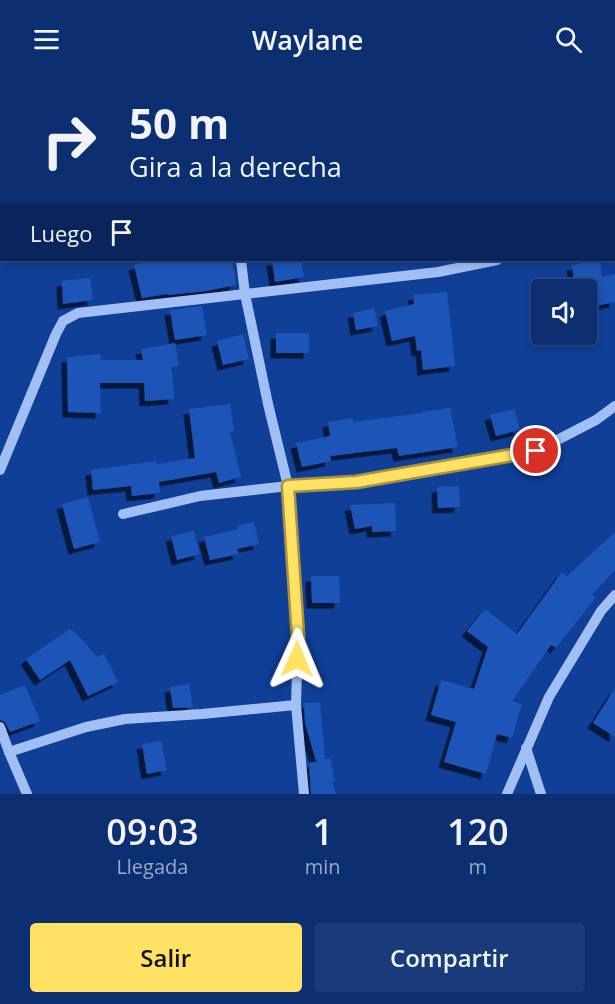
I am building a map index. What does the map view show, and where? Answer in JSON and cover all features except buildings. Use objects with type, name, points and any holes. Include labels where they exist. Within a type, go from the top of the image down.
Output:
[{"type":"street","points":[[241,261],[245,294],[288,486],[298,636],[296,705],[304,794]]},
{"type":"street","points":[[0,470],[63,321],[78,313],[438,272],[492,261]]},
{"type":"street","points":[[123,514],[200,496],[288,486],[356,482],[536,451],[596,420],[615,406]]},
{"type":"street","points":[[507,794],[549,697],[601,611],[615,595]]},
{"type":"street","points":[[9,752],[86,727],[124,719],[296,705]]},
{"type":"street","points":[[0,727],[27,794]]},
{"type":"street","points":[[526,748],[541,794]]},
{"type":"route","points":[[297,659],[298,636],[288,486],[356,482],[536,451]]}]
